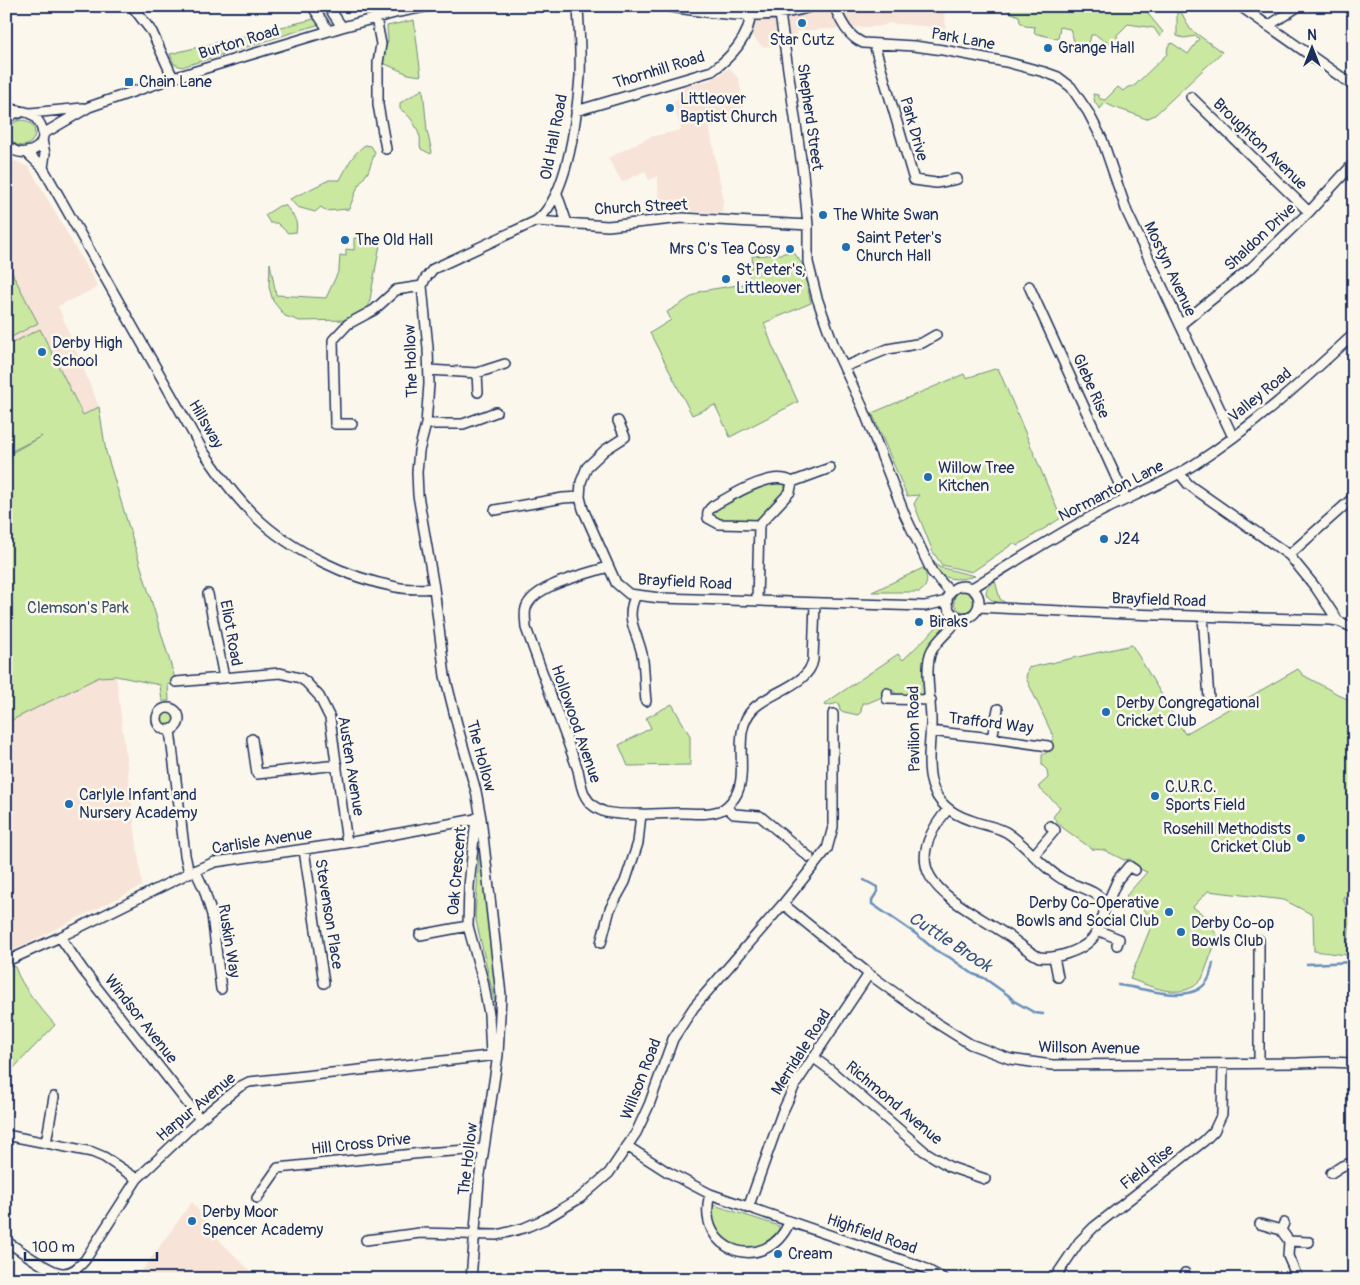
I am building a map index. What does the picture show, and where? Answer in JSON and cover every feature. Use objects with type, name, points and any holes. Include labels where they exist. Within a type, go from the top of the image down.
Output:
[{"type":"main road","points":[[6,109],[24,113]]},
{"type":"street","points":[[132,6],[152,32],[173,78]]},
{"type":"street","points":[[312,6],[329,31]]},
{"type":"street","points":[[328,6],[342,27]]},
{"type":"street","name":"Burton Road","points":[[22,152],[33,150],[42,137],[89,108],[173,78],[376,18],[398,9],[430,6]]},
{"type":"street","name":"Old Hall Road","points":[[422,286],[433,269],[536,220],[550,208],[565,170],[576,111],[580,74],[578,6]]},
{"type":"street","points":[[665,6],[780,14],[813,6]]},
{"type":"street","name":"Park Lane","points":[[834,6],[842,23],[851,34],[863,43],[900,44],[943,50],[1044,72],[1058,78],[1071,87],[1088,112]]},
{"type":"street","points":[[1240,6],[1354,86]]},
{"type":"street","points":[[1268,26],[1299,6]]},
{"type":"street","name":"Thornhill Road","points":[[576,111],[712,71],[723,63],[748,30],[743,12]]},
{"type":"street","name":"Shepherd Street","points":[[780,14],[803,173],[808,225]]},
{"type":"street","points":[[376,18],[381,44],[378,63],[378,105],[386,148]]},
{"type":"street","name":"Park Drive","points":[[874,44],[914,180],[936,183],[957,179]]},
{"type":"street","name":"Broughton Avenue","points":[[1190,98],[1309,212]]},
{"type":"street","name":"Burton Road","points":[[24,113],[89,108]]},
{"type":"street","name":"Mostyn Avenue","points":[[1088,112],[1102,139],[1126,212],[1233,437]]},
{"type":"street","points":[[6,121],[14,114],[24,113],[36,117],[41,123],[42,137]]},
{"type":"street","name":"Hillsway","points":[[42,137],[45,154],[43,168]]},
{"type":"street","name":"Hillsway","points":[[6,144],[10,149],[22,152],[43,168],[79,235],[203,451],[233,493],[255,516],[272,531],[315,558],[361,578],[398,588],[434,588]]},
{"type":"street","points":[[6,154],[22,152]]},
{"type":"street","name":"Shaldon Drive","points":[[1180,324],[1252,267],[1309,212],[1354,164]]},
{"type":"street","points":[[557,194],[567,223]]},
{"type":"street","name":"Church Street","points":[[536,220],[608,226],[682,218],[808,225]]},
{"type":"street","points":[[808,225],[808,262],[826,326],[863,408],[918,544],[932,572],[948,596],[950,611],[959,618],[972,616],[979,607],[979,597],[972,588],[958,586],[948,596]]},
{"type":"street","points":[[352,424],[335,424],[334,340],[348,324],[374,310],[396,290],[422,286]]},
{"type":"street","name":"The Hollow","points":[[422,286],[429,370],[426,424],[419,451],[417,472],[418,495],[434,588],[445,676],[476,791],[502,995],[483,1149],[471,1279]]},
{"type":"street","name":"Glebe Rise","points":[[1029,286],[1126,499]]},
{"type":"street","name":"Valley Road","points":[[1180,474],[1233,437],[1296,386],[1354,334]]},
{"type":"street","points":[[844,368],[888,349],[922,343],[936,335]]},
{"type":"street","points":[[429,370],[477,373],[506,364]]},
{"type":"street","points":[[477,373],[478,392]]},
{"type":"street","points":[[426,424],[463,424],[496,412]]},
{"type":"street","name":"Brayfield Road","points":[[618,421],[625,436],[586,467],[581,482],[580,497],[583,510],[616,583],[629,594],[660,598],[925,606],[948,596]]},
{"type":"street","points":[[759,525],[719,524],[708,518],[707,514],[713,506],[748,487],[776,478],[792,482],[830,468]]},
{"type":"street","name":"Normanton Lane","points":[[972,588],[1063,532],[1126,499],[1180,474],[1196,490],[1289,555],[1316,588],[1338,621]]},
{"type":"street","points":[[757,600],[759,525],[790,492],[792,482]]},
{"type":"street","points":[[495,510],[563,498],[580,497]]},
{"type":"street","points":[[1289,555],[1354,497]]},
{"type":"street","name":"Hollowood Avenue","points":[[608,567],[555,585],[536,595],[526,608],[526,628],[578,770],[583,792],[596,807],[606,812],[641,814],[711,813],[726,807]]},
{"type":"street","name":"Eliot Road","points":[[208,594],[224,678]]},
{"type":"street","points":[[636,595],[630,612],[631,622],[642,656],[646,701]]},
{"type":"street","points":[[809,856],[760,816],[734,814],[726,807],[735,797],[739,786],[741,734],[746,718],[761,702],[804,677],[811,669],[816,603]]},
{"type":"street","name":"Brayfield Road","points":[[979,607],[1338,621]]},
{"type":"street","points":[[1203,616],[1209,699]]},
{"type":"street","name":"Pavilion Road","points":[[948,809],[938,797],[930,780],[931,700],[928,667],[929,656],[935,646],[959,618]]},
{"type":"street","points":[[1338,621],[1354,628]]},
{"type":"street","name":"Austen Avenue","points":[[176,682],[280,673],[300,678],[306,682],[319,696],[330,718],[347,843]]},
{"type":"street","points":[[887,693],[887,699],[931,700]]},
{"type":"street","points":[[992,738],[998,709]]},
{"type":"street","name":"Willson Road","points":[[366,1240],[420,1233],[497,1236],[524,1228],[552,1216],[597,1184],[609,1173],[642,1122],[669,1047],[682,1023],[824,855],[833,827],[833,714]]},
{"type":"street","name":"Ruskin Way","points":[[170,730],[185,855],[192,871],[204,889],[212,915],[221,989]]},
{"type":"street","name":"Trafford Way","points":[[930,731],[1048,746]]},
{"type":"street","points":[[252,739],[256,774],[337,765]]},
{"type":"street","points":[[948,809],[966,818],[1006,832],[1062,880],[1099,896],[1104,903],[1104,914],[1091,940],[1083,946],[1054,957],[1034,954],[1004,932],[953,901],[939,889],[932,880],[926,860],[928,840],[933,828],[948,809]]},
{"type":"street","points":[[601,943],[610,909],[625,882],[638,843],[641,814]]},
{"type":"street","name":"Carlisle Avenue","points":[[7,961],[60,937],[192,871],[215,862],[347,843],[479,818]]},
{"type":"street","name":"Oak Crescent","points":[[479,818],[469,886],[468,926],[483,981],[495,1055]]},
{"type":"street","points":[[1034,856],[1055,830],[1050,826]]},
{"type":"street","name":"Stevenson Place","points":[[304,850],[324,983]]},
{"type":"street","points":[[1104,903],[1110,897],[1118,879],[1129,866],[1135,870]]},
{"type":"street","name":"Willson Avenue","points":[[783,904],[869,974],[935,1022],[970,1044],[1010,1059],[1052,1065],[1353,1061]]},
{"type":"street","name":"Oak Crescent","points":[[420,935],[468,926]]},
{"type":"street","points":[[1097,930],[1119,939],[1117,945]]},
{"type":"street","name":"Windsor Avenue","points":[[60,937],[83,970],[200,1119]]},
{"type":"street","points":[[1259,940],[1259,1063]]},
{"type":"street","points":[[1054,957],[1058,977]]},
{"type":"street","name":"Merridale Road","points":[[748,1208],[782,1113],[795,1085],[869,974]]},
{"type":"street","name":"Harpur Avenue","points":[[6,1241],[49,1268],[62,1273],[71,1272],[78,1268],[137,1179],[200,1119],[239,1087],[249,1082],[495,1055]]},
{"type":"street","name":"Richmond Avenue","points":[[814,1058],[830,1068],[924,1151],[950,1167],[984,1179]]},
{"type":"street","name":"Field Rise","points":[[1054,1279],[1079,1242],[1094,1227],[1204,1141],[1214,1131],[1222,1114],[1223,1064]]},
{"type":"street","points":[[46,1142],[54,1097]]},
{"type":"street","points":[[6,1135],[92,1152],[104,1157],[137,1179]]},
{"type":"street","name":"Highfield Road","points":[[627,1146],[666,1171],[710,1194],[922,1267],[944,1279]]},
{"type":"street","name":"Hill Cross Drive","points":[[257,1198],[278,1168],[423,1153],[483,1149]]},
{"type":"street","points":[[1331,1173],[1342,1166],[1354,1162]]},
{"type":"street","points":[[710,1194],[706,1211],[709,1227],[720,1241],[733,1249],[752,1252],[763,1250],[781,1238],[790,1222]]},
{"type":"street","points":[[1260,1224],[1282,1226],[1289,1241],[1288,1256],[1298,1279]]},
{"type":"street","points":[[1289,1241],[1309,1242]]},
{"type":"shaded area","points":[[822,6],[943,6],[946,28],[889,23],[882,26],[796,31],[797,41],[763,47],[752,36],[753,22],[821,9]]},
{"type":"shaded area","points":[[729,68],[739,79],[745,117],[709,125],[723,198],[722,213],[685,211],[677,208],[666,208],[659,211],[658,176],[649,180],[645,171],[622,182],[608,158],[650,137],[681,130],[673,101],[678,99],[677,93],[682,91],[684,87],[710,80]]},
{"type":"shaded area","name":"Derby High School","points":[[14,161],[29,167],[98,287],[58,306],[99,407],[6,456],[6,162]]},
{"type":"shaded area","name":"Carlyle Infant and Nursery Academy","points":[[116,676],[142,886],[6,954],[6,723],[99,677]]},
{"type":"shaded area","name":"Derby Moor Spencer Academy","points":[[192,1202],[220,1241],[260,1279],[136,1279]]},
{"type":"green space","points":[[1009,6],[1090,6],[1094,12],[1104,12],[1102,6],[1144,6],[1163,32],[1160,37],[1154,28],[1128,24],[1117,35],[1118,45],[1104,41],[1096,35],[1091,35],[1088,49],[1085,52],[1077,49],[1070,29],[1060,27],[1058,39],[1034,33],[1035,27],[1025,26],[1020,22],[1019,16],[1009,12]]},
{"type":"green space","points":[[1173,6],[1178,6],[1190,29],[1222,52],[1155,115],[1146,119],[1105,103],[1100,109],[1095,103],[1093,94],[1105,100],[1118,87],[1123,91],[1128,87],[1134,86],[1167,54],[1168,46],[1172,43],[1188,54],[1199,39],[1196,36],[1184,38],[1177,36],[1177,13]]},
{"type":"green space","points":[[314,19],[320,24],[182,67],[174,64],[170,54]]},
{"type":"green space","points":[[414,20],[421,76],[408,74],[383,63],[383,56],[388,41],[387,26]]},
{"type":"green space","points":[[423,89],[431,154],[421,149],[420,137],[415,125],[400,109],[400,103]]},
{"type":"green space","points":[[22,120],[31,124],[35,133],[31,142],[22,146],[13,142],[9,133],[13,124]]},
{"type":"green space","points":[[365,145],[371,146],[375,152],[368,172],[358,186],[349,209],[326,211],[321,207],[315,212],[297,207],[290,199],[329,180],[340,180],[353,157]]},
{"type":"green space","points":[[285,205],[296,221],[296,232],[288,233],[277,223],[270,223],[265,215],[279,206]]},
{"type":"green space","points":[[354,238],[381,239],[368,310],[349,320],[300,321],[285,316],[273,301],[269,287],[270,263],[276,295],[326,298],[339,270],[340,255],[346,256],[346,249],[354,250]]},
{"type":"green space","name":"St Peter's, Littleover","points":[[793,251],[802,264],[811,303],[764,323],[798,402],[730,437],[715,405],[692,415],[650,333],[671,320],[667,312],[701,291],[750,283],[748,268],[753,267],[752,256]]},
{"type":"green space","points":[[10,269],[38,323],[6,340],[6,271]]},
{"type":"green space","name":"Clemson's Park","points":[[40,329],[83,415],[99,407],[106,452],[177,685],[168,684],[169,701],[162,701],[160,685],[116,676],[99,677],[6,723],[6,456],[42,436],[6,454],[6,346]]},
{"type":"green space","points":[[998,368],[1061,518],[1017,546],[1014,543],[972,572],[942,565],[933,552],[914,504],[919,495],[907,496],[872,413],[964,374],[966,378]]},
{"type":"green space","points":[[781,482],[785,485],[785,492],[761,521],[719,522],[712,516],[714,509],[738,496],[763,486]]},
{"type":"green space","points":[[928,556],[939,567],[975,576],[960,579],[947,577],[936,570]]},
{"type":"green space","points":[[923,568],[927,582],[925,587],[919,592],[872,592]]},
{"type":"green space","points":[[995,581],[1000,599],[1007,604],[996,602],[988,597],[986,593],[989,585]]},
{"type":"green space","points":[[965,590],[973,593],[976,601],[973,609],[965,612],[957,609],[954,601],[957,593]]},
{"type":"green space","points":[[946,620],[944,627],[930,643],[925,654],[924,679],[926,691],[919,697],[896,695],[894,691],[883,690],[882,697],[868,703],[862,703],[861,712],[858,715],[840,711],[839,703],[825,706],[824,704],[898,654],[903,660]]},
{"type":"green space","points":[[1132,645],[1185,734],[1298,669],[1303,675],[1354,703],[1354,894],[1343,897],[1350,921],[1347,955],[1314,951],[1313,915],[1284,900],[1208,891],[1193,907],[1213,922],[1212,929],[1217,934],[1202,979],[1186,990],[1168,991],[1130,979],[1154,919],[1126,896],[1147,872],[1130,859],[1124,860],[1104,850],[1092,849],[1063,828],[1053,817],[1060,807],[1038,787],[1048,778],[1047,770],[1042,765],[1042,755],[1051,750],[1054,738],[1026,678],[1028,668]]},
{"type":"green space","points":[[672,704],[690,736],[690,765],[628,766],[619,745],[651,728],[646,718]]},
{"type":"green space","points":[[165,712],[171,712],[175,719],[171,726],[165,726],[161,722],[161,716]]},
{"type":"green space","points":[[480,842],[498,990],[496,1008],[475,916]]},
{"type":"green space","points":[[6,954],[9,965],[15,967],[27,990],[55,1025],[6,1076]]},
{"type":"green space","points":[[714,1205],[779,1226],[779,1232],[763,1244],[744,1246],[734,1244],[725,1240],[713,1224],[712,1208]]},
{"type":"waterway","name":"Cuttle Brook","points":[[864,880],[877,887],[872,904],[916,934],[935,950],[949,957],[973,974],[984,978],[1014,1001],[1035,1013],[1043,1014]]},
{"type":"waterway","name":"Cuttle Brook","points":[[1307,964],[1354,962]]},
{"type":"waterway","name":"Cuttle Brook","points":[[1118,985],[1167,994],[1192,992],[1202,987],[1209,978],[1213,963]]},
{"type":"place","name":"Star Cutz","points":[[802,23]]},
{"type":"place","name":"Grange Hall","points":[[1048,48]]},
{"type":"place","name":"Chain Lane","points":[[129,82]]},
{"type":"place","name":"Littleover Baptist Church","points":[[670,108]]},
{"type":"place","name":"The White Swan","points":[[823,215]]},
{"type":"place","name":"The Old Hall","points":[[345,240]]},
{"type":"place","name":"Saint Peter's Church Hall","points":[[846,247]]},
{"type":"place","name":"Mrs C's Tea Cosy","points":[[790,249]]},
{"type":"place","name":"St Peter's, Littleover","points":[[726,279]]},
{"type":"place","name":"Derby High School","points":[[42,352]]},
{"type":"place","name":"Willow Tree Kitchen","points":[[928,477]]},
{"type":"place","name":"J24","points":[[1104,539]]},
{"type":"place","name":"Biraks","points":[[919,622]]},
{"type":"place","name":"Derby Congregational Cricket Club","points":[[1106,712]]},
{"type":"place","name":"C.U.R.C. Sports Field","points":[[1155,796]]},
{"type":"place","name":"Carlyle Infant and Nursery Academy","points":[[69,804]]},
{"type":"place","name":"Rosehill Methodists Cricket Club","points":[[1301,838]]},
{"type":"place","name":"Derby Co-Operative Bowls and Social Club","points":[[1169,912]]},
{"type":"place","name":"Derby Co-op Bowls Club","points":[[1181,932]]},
{"type":"place","name":"Derby Moor Spencer Academy","points":[[192,1221]]},
{"type":"place","name":"Cream","points":[[778,1254]]}]
